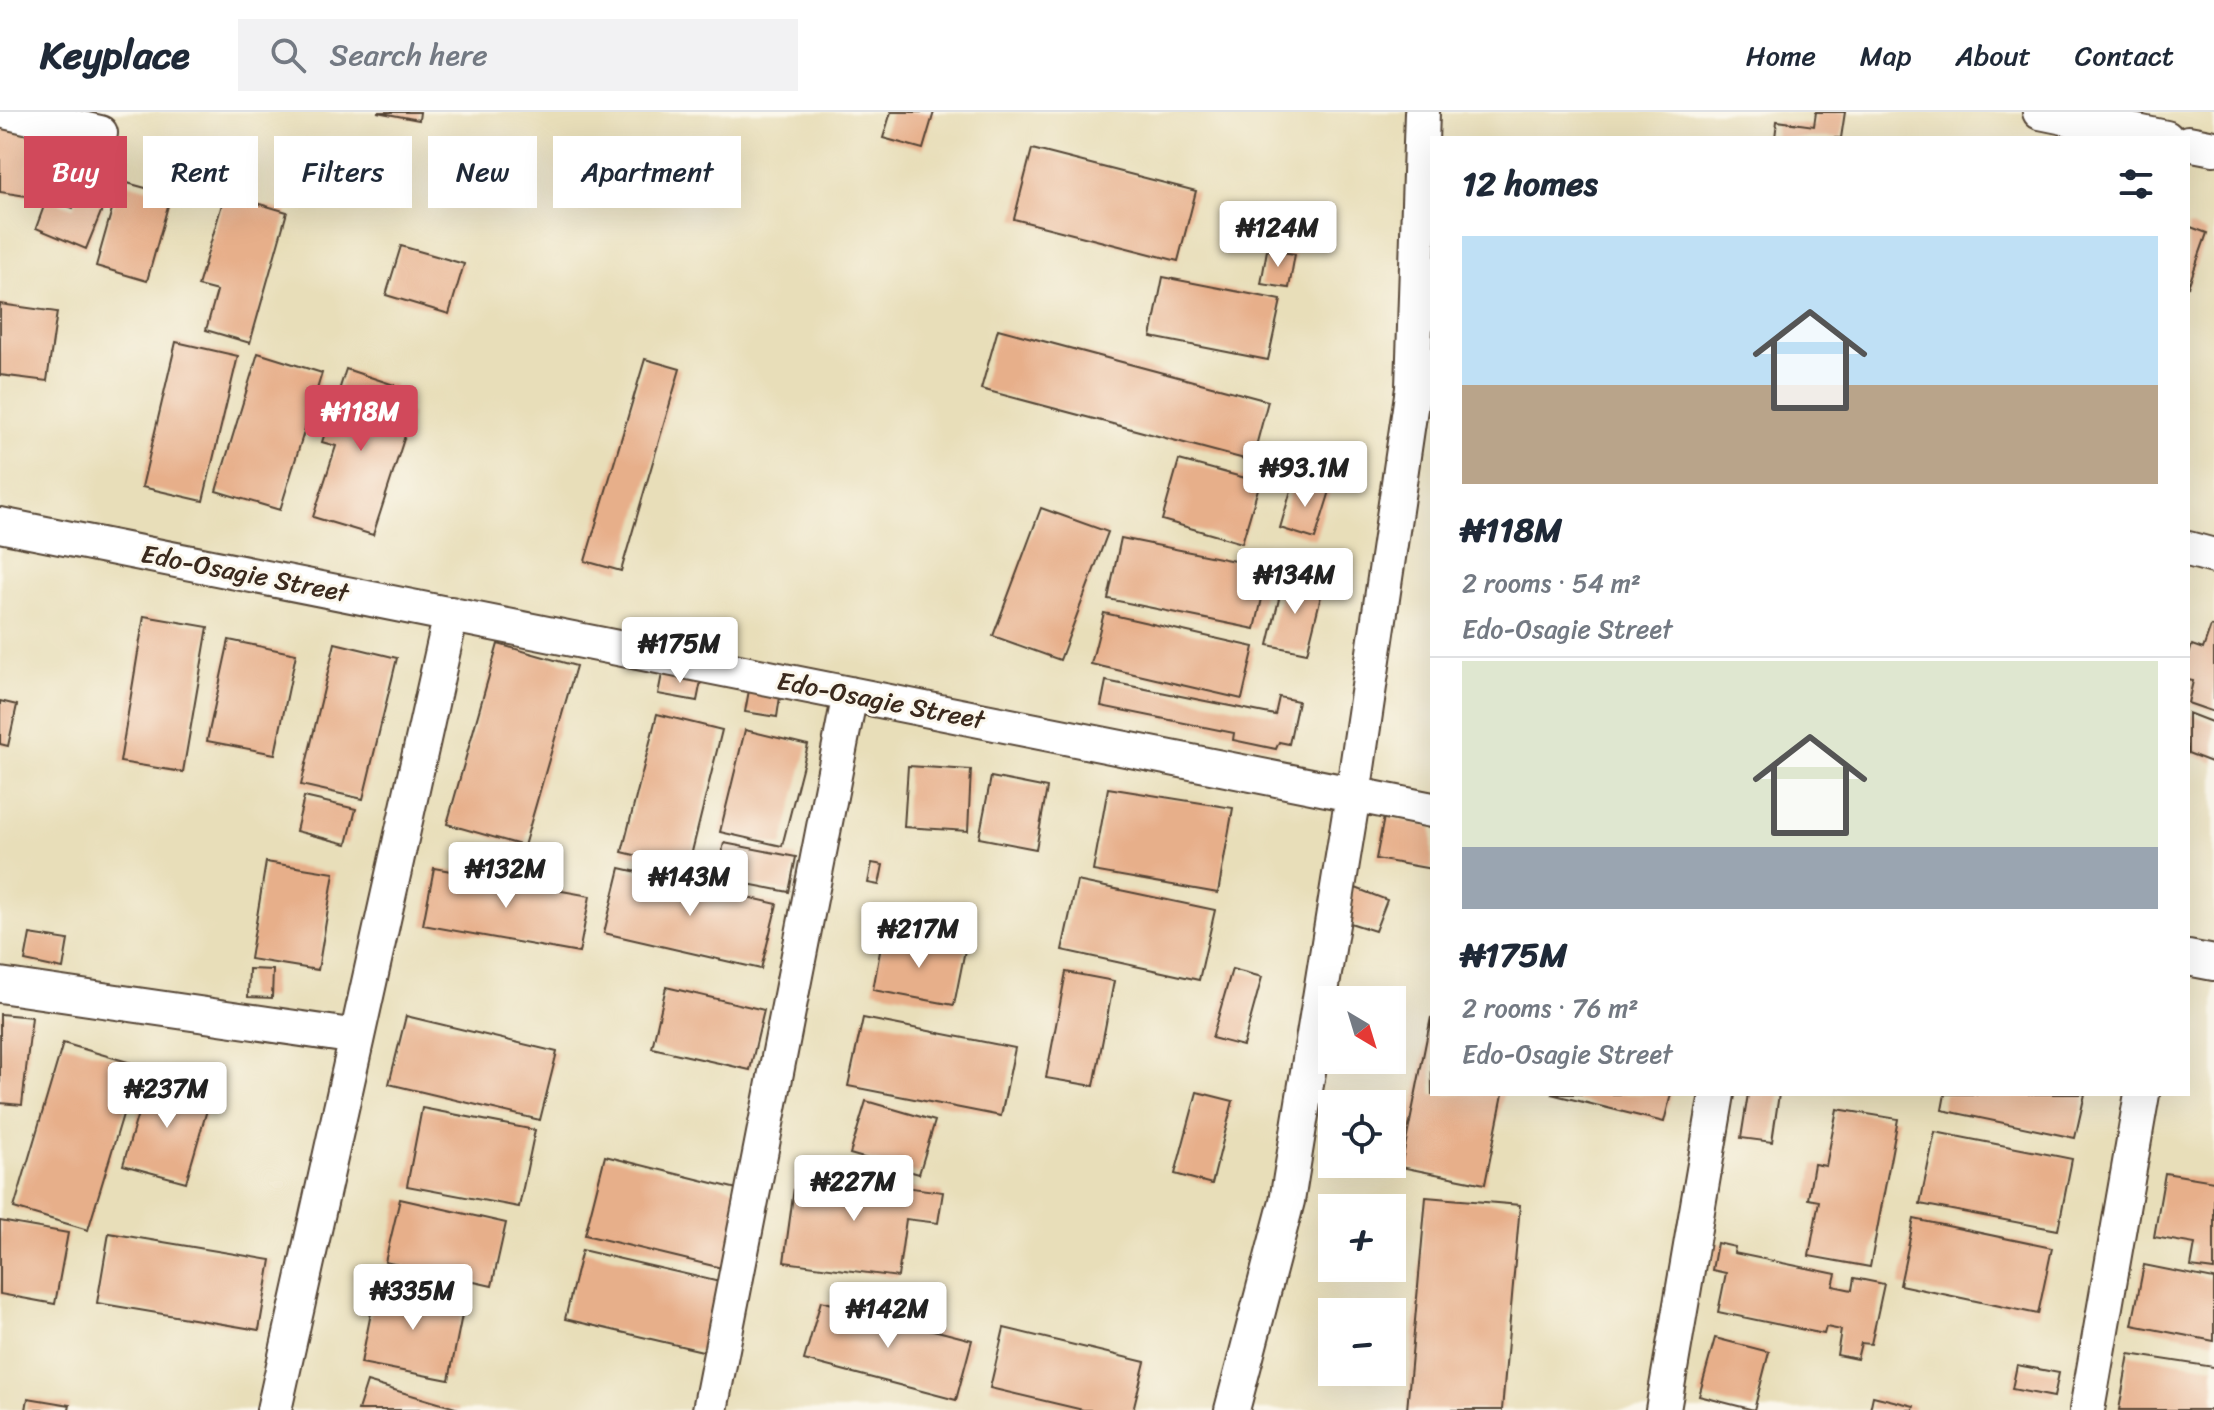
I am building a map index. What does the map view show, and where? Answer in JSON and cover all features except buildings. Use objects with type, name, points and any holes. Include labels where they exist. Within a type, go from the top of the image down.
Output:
[{"type":"street","points":[[8,112],[100,133]]},
{"type":"street","points":[[1232,1410],[1287,1201],[1422,389],[1422,112]]},
{"type":"street","points":[[2040,112],[2156,136]]},
{"type":"street","points":[[2190,143],[2214,148]]},
{"type":"street","name":"Edo-Osagie Street","points":[[0,525],[1430,810]]},
{"type":"street","points":[[2190,550],[2214,556]]},
{"type":"street","points":[[274,1410],[451,614]]},
{"type":"street","points":[[710,1410],[850,694]]},
{"type":"street","points":[[2190,958],[2214,963]]},
{"type":"street","points":[[0,985],[357,1037]]},
{"type":"street","points":[[1663,1410],[1717,1096]]},
{"type":"street","points":[[2087,1410],[2142,1096]]}]
